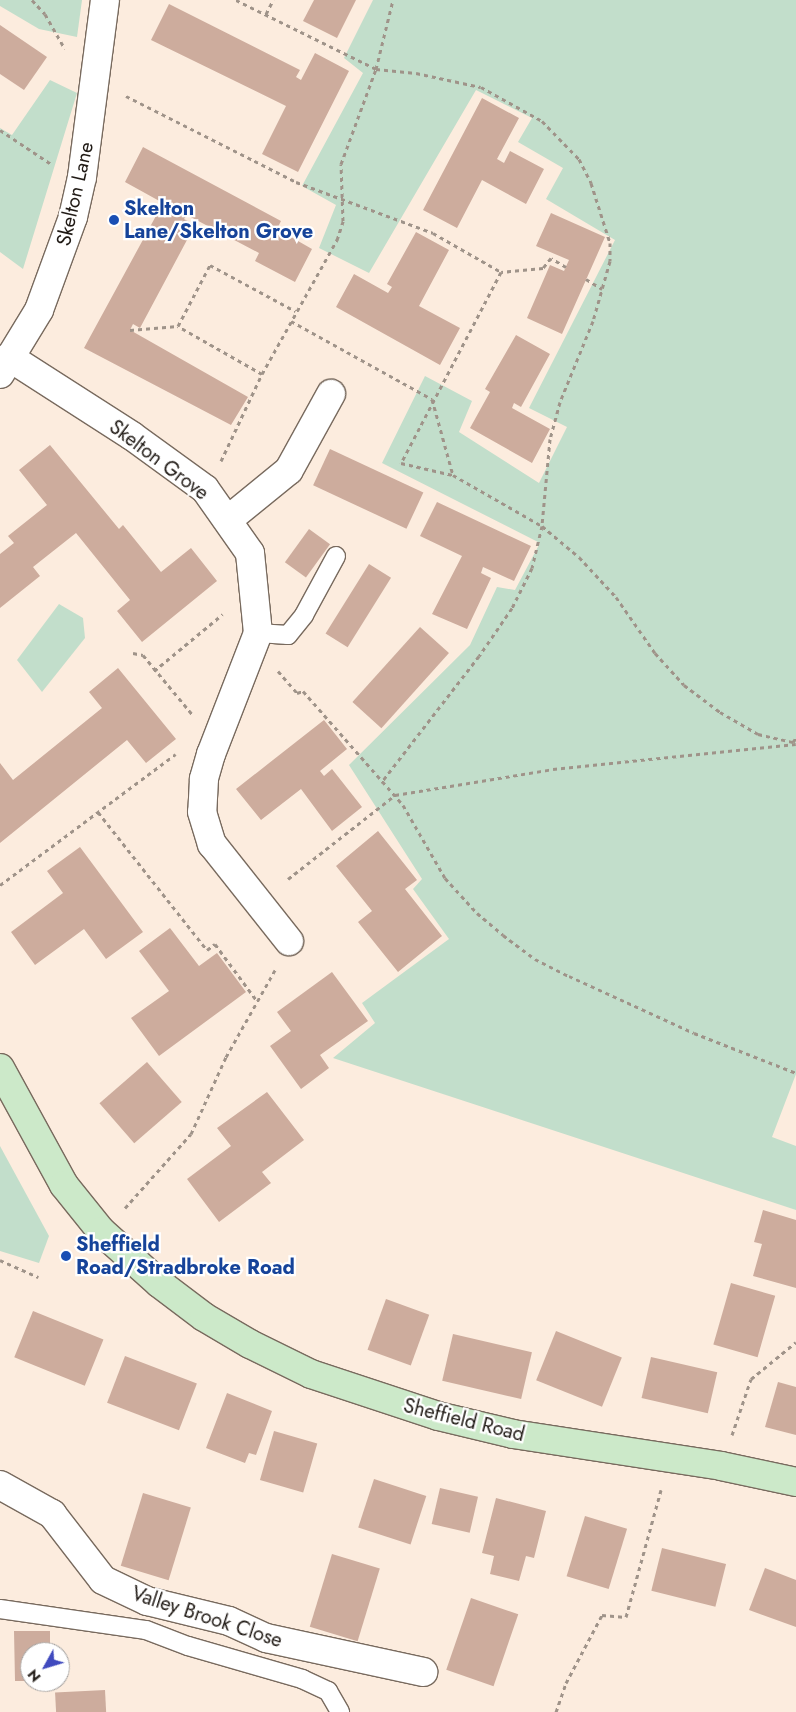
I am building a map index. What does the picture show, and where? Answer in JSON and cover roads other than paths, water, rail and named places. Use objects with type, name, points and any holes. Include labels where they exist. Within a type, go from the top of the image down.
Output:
[{"type":"main road","name":"Sheffield Road","points":[[0,1068],[64,1186],[102,1232],[159,1283],[204,1317],[250,1344],[311,1374],[374,1397],[513,1434],[721,1466],[796,1482]]},
{"type":"street","name":"Skelton Lane","points":[[6,356],[39,310],[73,217],[82,177],[106,0]]},
{"type":"street","name":"Skelton Grove","points":[[6,356],[132,436],[205,489],[229,520],[250,553],[258,633],[211,754],[204,779],[202,812],[212,844],[289,941]]},
{"type":"street","points":[[229,520],[289,470],[330,394]]},
{"type":"street","name":"Valley Brook Close","points":[[0,1485],[52,1514],[103,1580],[146,1600],[229,1621],[266,1638],[423,1672]]},
{"type":"lane","points":[[258,633],[288,635],[304,614],[336,556]]},
{"type":"lane","points":[[0,1609],[146,1630],[188,1646],[302,1679],[328,1691],[340,1712]]},
{"type":"place","name":"Skelton Lane/Skelton Grove","points":[[114,220]]},
{"type":"place","name":"Sheffield Road/Stradbroke Road","points":[[66,1256]]}]
